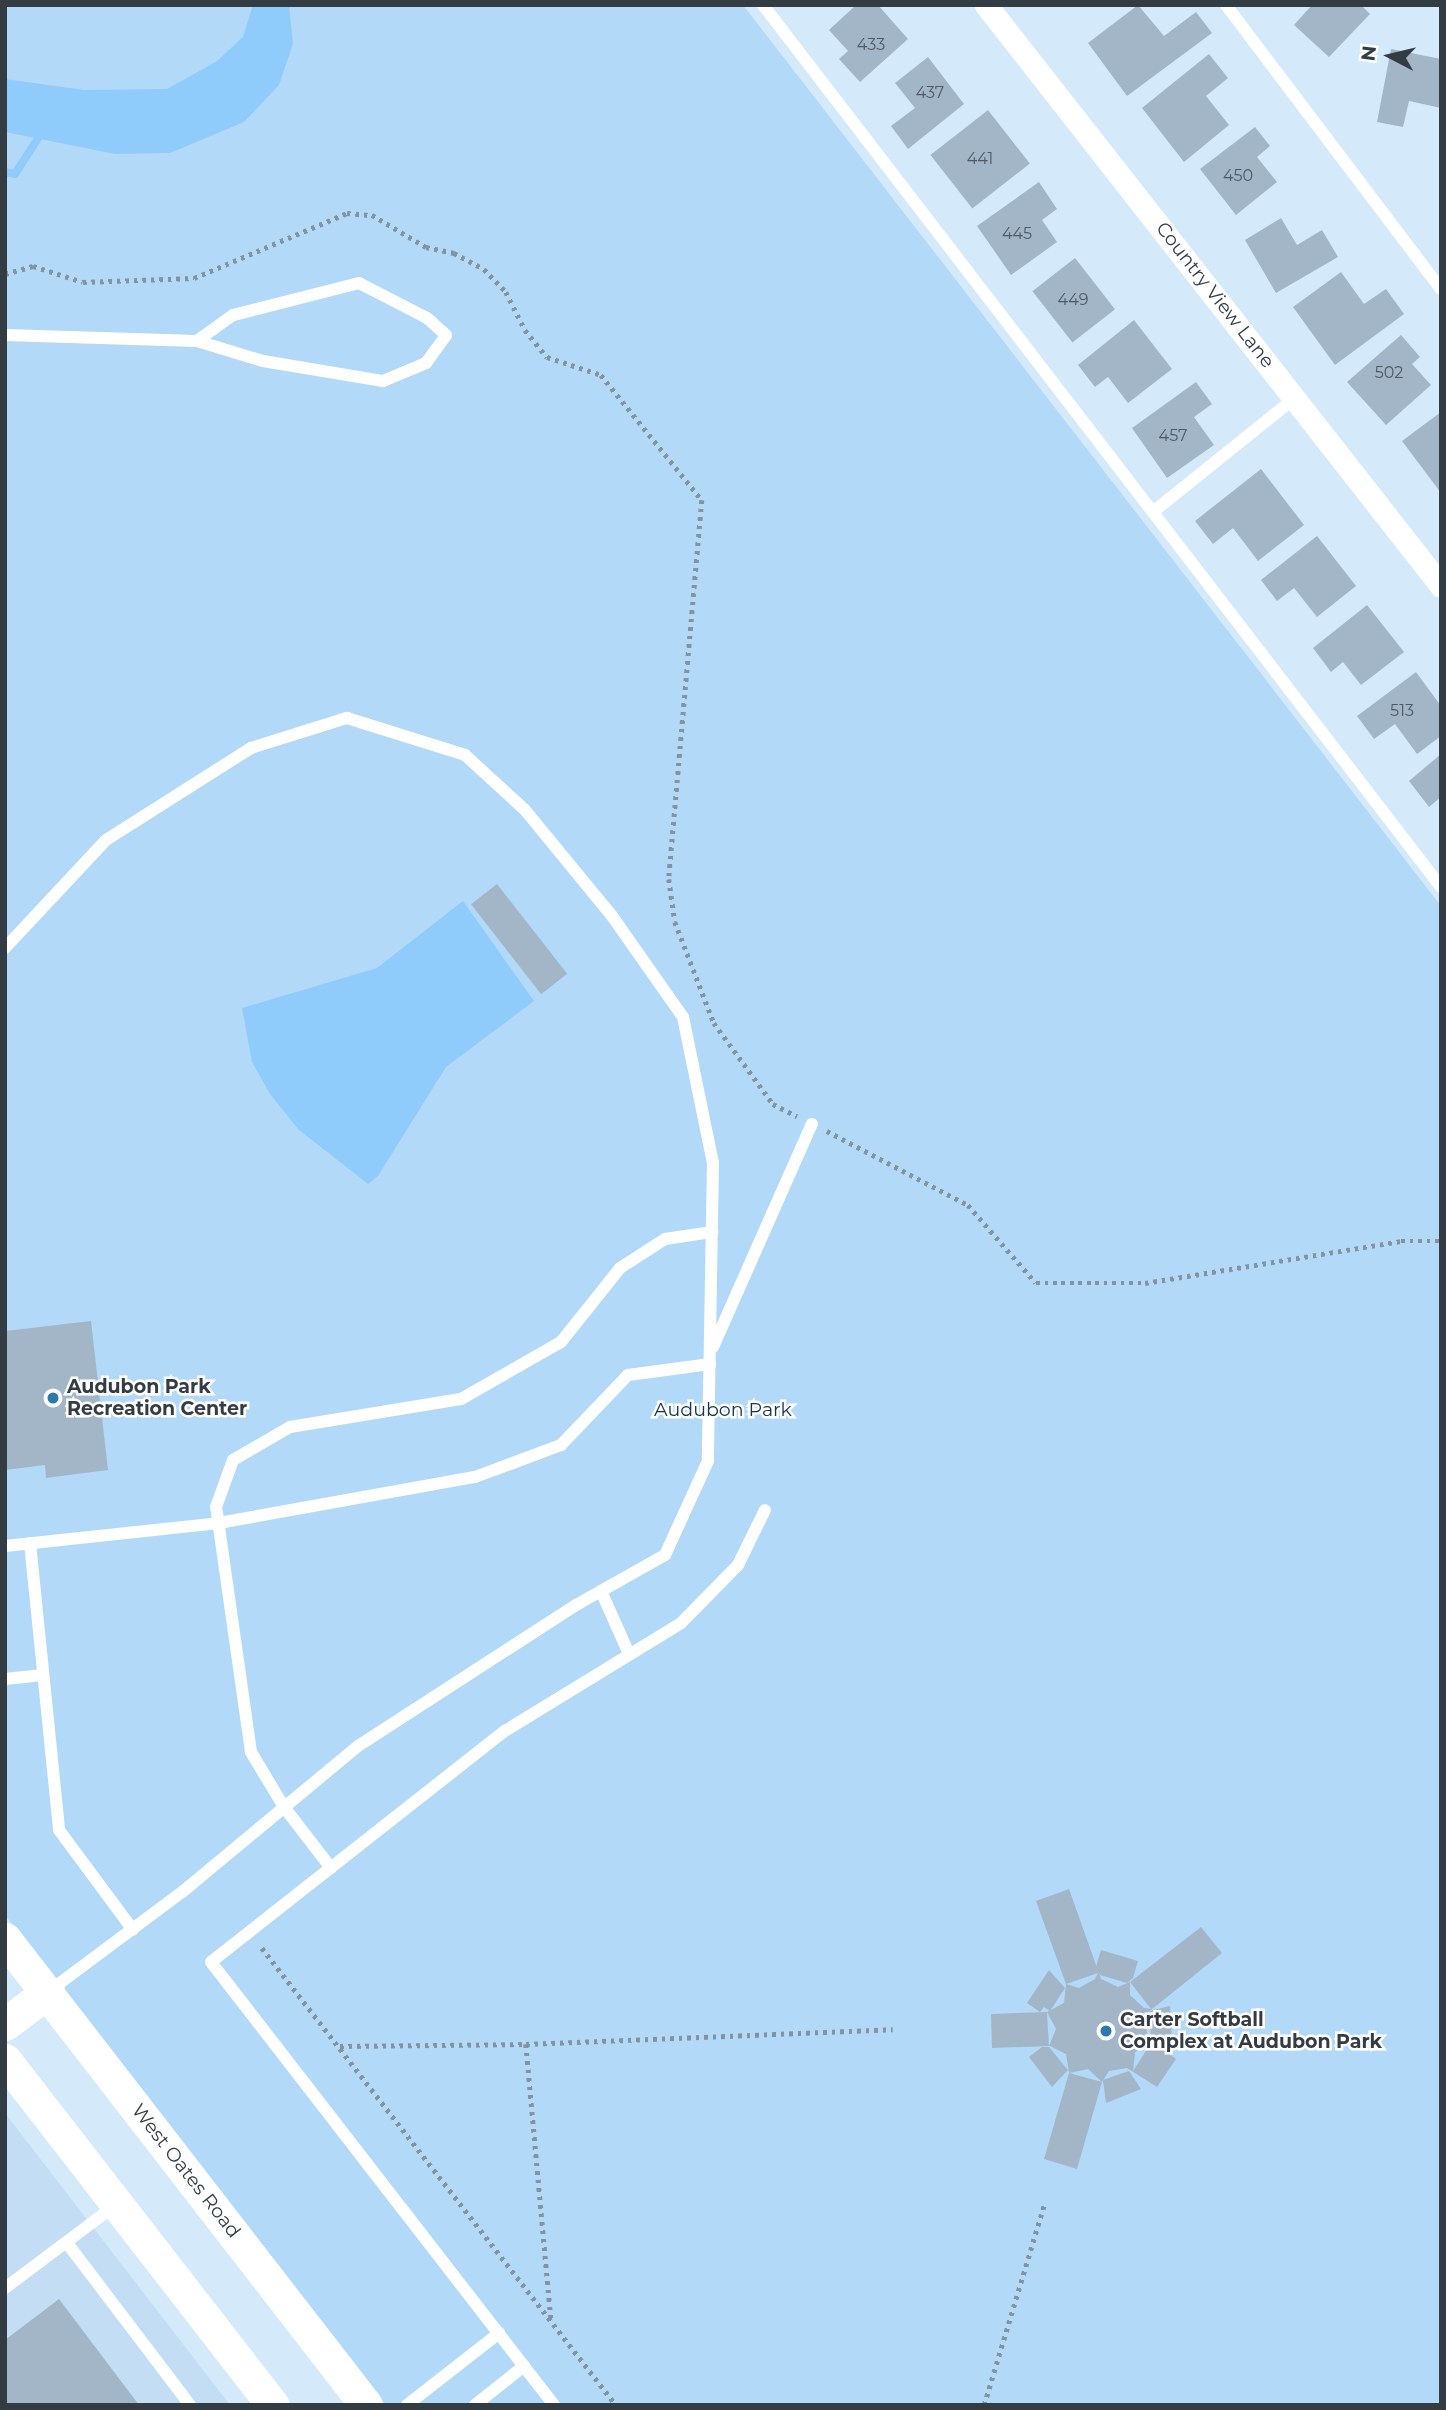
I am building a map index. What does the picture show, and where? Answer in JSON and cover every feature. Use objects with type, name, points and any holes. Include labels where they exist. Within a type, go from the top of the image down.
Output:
[{"type":"main road","name":"West Oates Road","points":[[5,1938],[366,2405]]},
{"type":"main road","points":[[5,2024],[48,1992]]},
{"type":"main road","points":[[5,2060],[273,2405]]},
{"type":"street","name":"Country View Lane","points":[[986,5],[1296,397],[1441,586]]},
{"type":"lane","points":[[764,5],[1441,887]]},
{"type":"lane","points":[[1226,5],[1441,289]]},
{"type":"lane","points":[[5,335],[197,341],[263,361],[383,381],[426,363],[446,335],[427,318],[359,283],[233,315],[197,341]]},
{"type":"lane","points":[[1153,512],[1296,397]]},
{"type":"lane","points":[[5,948],[106,840],[251,748],[347,718],[466,755],[525,810],[612,916],[683,1017],[713,1163],[708,1461],[666,1555],[601,1591],[358,1746],[133,1930],[48,1992]]},
{"type":"lane","points":[[710,1359],[812,1124]]},
{"type":"lane","points":[[331,1868],[284,1807],[251,1752],[216,1507],[233,1460],[290,1427],[461,1399],[561,1342],[620,1268],[665,1239],[712,1232]]},
{"type":"lane","points":[[5,1546],[219,1523],[475,1477],[561,1445],[628,1375],[710,1359]]},
{"type":"lane","points":[[554,2405],[211,1962],[505,1731],[629,1654],[707,1601],[738,1565],[765,1510]]},
{"type":"lane","points":[[30,1543],[58,1830],[133,1930]]},
{"type":"lane","points":[[601,1591],[629,1654]]},
{"type":"lane","points":[[5,1679],[43,1675]]},
{"type":"lane","points":[[5,2288],[117,2204]]},
{"type":"lane","points":[[66,2243],[190,2405]]},
{"type":"lane","points":[[407,2405],[499,2333]]},
{"type":"lane","points":[[475,2405],[524,2366]]},
{"type":"path","points":[[5,274],[33,266],[83,282],[194,278],[348,213],[372,215],[426,247],[454,253],[484,269],[506,292],[525,330],[547,357],[601,374],[702,500],[669,879],[675,922],[714,1023],[773,1104],[968,1205],[1037,1283],[1145,1283],[1401,1241],[1441,1241]]},
{"type":"path","points":[[262,1948],[616,2405]]},
{"type":"path","points":[[340,2046],[526,2044],[893,2029]]},
{"type":"path","points":[[526,2044],[551,2320]]},
{"type":"path","points":[[984,2405],[1045,2202]]},
{"type":"shaded area","points":[[253,5],[289,5],[293,44],[279,85],[244,122],[170,153],[115,154],[5,132],[5,79],[84,90],[167,89],[217,61],[243,37]]},
{"type":"shaded area","points":[[463,901],[534,1001],[446,1067],[378,1176],[368,1184],[299,1130],[270,1094],[252,1062],[242,1008],[377,968]]},
{"type":"shaded area","points":[[5,2113],[230,2405],[5,2405]]},
{"type":"green space","name":"Audubon Park","points":[[5,5],[743,5],[1441,906],[1441,2405],[386,2405],[5,1915]]},
{"type":"building","points":[[856,5],[878,5],[908,39],[860,82],[839,59],[848,51],[829,30]]},
{"type":"building","points":[[1138,5],[1164,36],[1196,12],[1212,33],[1127,96],[1088,43]]},
{"type":"building","points":[[1312,5],[1361,5],[1370,14],[1329,57],[1294,25]]},
{"type":"building","points":[[1391,49],[1441,59],[1441,108],[1409,101],[1403,127],[1377,122]]},
{"type":"building","points":[[1209,54],[1228,78],[1206,96],[1229,125],[1184,162],[1142,108]]},
{"type":"building","points":[[928,57],[964,104],[908,149],[891,126],[915,108],[895,83]]},
{"type":"building","points":[[988,110],[1030,164],[972,209],[930,155]]},
{"type":"building","points":[[1255,127],[1270,146],[1257,157],[1277,182],[1236,215],[1200,169]]},
{"type":"building","points":[[1039,182],[1057,209],[1042,220],[1057,242],[1011,275],[977,226]]},
{"type":"building","points":[[1281,218],[1297,245],[1322,230],[1338,257],[1276,293],[1245,240]]},
{"type":"building","points":[[1075,258],[1115,309],[1072,342],[1032,291]]},
{"type":"building","points":[[1341,272],[1364,304],[1386,289],[1404,314],[1335,365],[1293,307]]},
{"type":"building","points":[[1134,320],[1172,369],[1128,403],[1108,377],[1095,387],[1078,365]]},
{"type":"building","points":[[1401,335],[1420,357],[1412,364],[1431,385],[1386,425],[1347,382]]},
{"type":"building","points":[[1196,382],[1212,404],[1194,417],[1214,445],[1167,478],[1132,428]]},
{"type":"building","points":[[1441,412],[1441,493],[1402,441]]},
{"type":"building","points":[[1261,469],[1304,525],[1258,561],[1233,528],[1213,544],[1195,521]]},
{"type":"building","points":[[1317,536],[1356,586],[1317,617],[1294,588],[1277,601],[1261,580]]},
{"type":"building","points":[[1367,605],[1404,652],[1361,685],[1343,662],[1331,672],[1313,648]]},
{"type":"building","points":[[1416,672],[1441,706],[1441,736],[1417,754],[1395,724],[1374,739],[1357,716]]},
{"type":"building","points":[[1441,754],[1441,797],[1429,807],[1409,781]]},
{"type":"building","points":[[497,884],[567,974],[541,994],[471,904]]},
{"type":"building","name":"Audubon Park Recreation Center","points":[[91,1321],[108,1470],[46,1478],[45,1465],[5,1470],[5,1331]]},
{"type":"building","points":[[1069,1889],[1101,1979],[1118,1987],[1130,1982],[1201,1927],[1222,1953],[1146,2014],[1147,2038],[1176,2059],[1157,2087],[1127,2068],[1109,2071],[1102,2082],[1088,2069],[1069,2073],[1066,2054],[1050,2046],[992,2048],[991,2014],[1047,2012],[1064,2003],[1066,1984],[1036,1901]],"holes":[[[1098,1973],[1095,1979],[1079,1988],[1066,1984]],[[1130,1982],[1151,2009],[1144,2008],[1130,1995]],[[1047,2012],[1056,2029],[1049,2046]],[[1151,2043],[1133,2071],[1135,2052]]]},
{"type":"building","points":[[1101,1950],[1138,1961],[1133,1978],[1127,1983],[1100,1975],[1096,1967]]},
{"type":"building","points":[[1049,1970],[1065,1988],[1050,2011],[1044,2007],[1040,2012],[1027,2003]]},
{"type":"building","points":[[1170,2006],[1172,2044],[1156,2044],[1151,2041],[1150,2011]]},
{"type":"building","points":[[1042,2047],[1049,2047],[1068,2070],[1052,2087],[1029,2057]]},
{"type":"building","points":[[1129,2071],[1141,2089],[1106,2103],[1103,2080]]},
{"type":"building","points":[[1069,2073],[1102,2082],[1077,2169],[1044,2159]]},
{"type":"building","points":[[59,2299],[139,2405],[5,2405],[5,2340]]},
{"type":"waterway","points":[[5,172],[15,174],[42,132]]},
{"type":"place","name":"Audubon Park Recreation Center","points":[[53,1398]]},
{"type":"place","name":"Carter Softball Complex at Audubon Park","points":[[1106,2031]]}]
